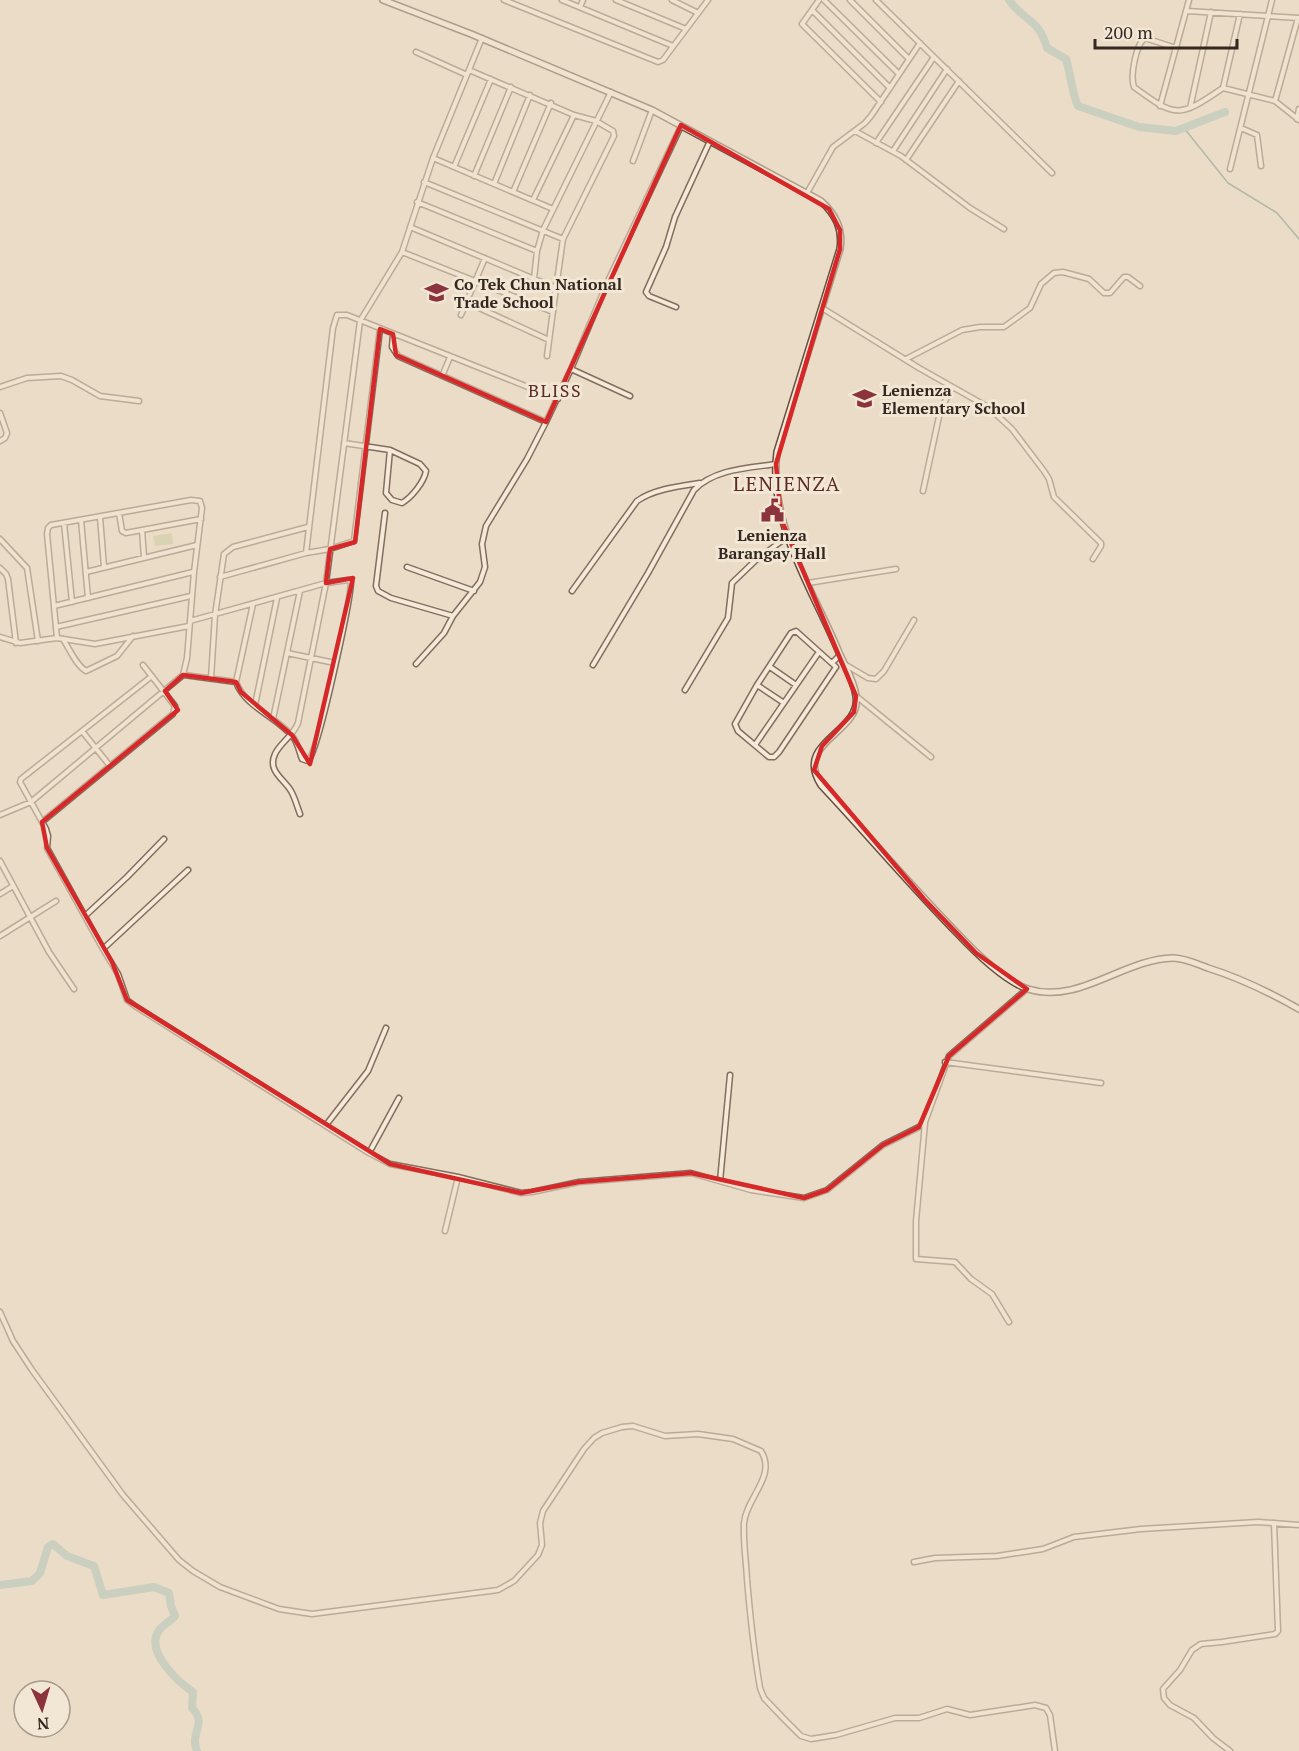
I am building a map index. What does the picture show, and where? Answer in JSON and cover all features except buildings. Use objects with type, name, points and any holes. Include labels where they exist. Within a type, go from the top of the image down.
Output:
[{"type":"street","points":[[383,0],[482,38],[652,110],[821,201],[836,218],[840,230],[840,249],[781,438],[776,464],[778,505],[787,537],[856,696],[854,712],[822,746],[816,756],[814,770],[816,776],[924,899],[976,953],[1001,974],[1027,989],[1060,992],[1075,990],[1139,964],[1174,958],[1242,979],[1299,1009]]},
{"type":"street","points":[[504,0],[661,62],[708,0]]},
{"type":"street","points":[[562,0],[673,46]]},
{"type":"street","points":[[580,7],[583,0]]},
{"type":"street","points":[[616,0],[686,29]]},
{"type":"street","points":[[672,0],[698,13]]},
{"type":"street","points":[[819,0],[802,24],[880,102]]},
{"type":"street","points":[[824,0],[899,74]]},
{"type":"street","points":[[850,0],[909,59]]},
{"type":"street","points":[[876,0],[1052,173]]},
{"type":"street","points":[[1160,106],[1189,0]]},
{"type":"street","points":[[1230,169],[1272,0]]},
{"type":"street","points":[[812,10],[890,88]]},
{"type":"street","points":[[1186,11],[1298,18],[1275,101]]},
{"type":"street","points":[[1190,109],[1211,12]]},
{"type":"street","points":[[1176,48],[1145,38],[1139,43],[1132,75],[1134,87],[1160,106],[1173,110],[1190,109],[1222,88],[1240,14]]},
{"type":"street","points":[[300,814],[292,792],[273,768],[274,755],[291,735],[297,723],[312,659],[326,583],[360,321],[402,252],[424,182],[482,38]]},
{"type":"street","points":[[807,193],[833,147],[865,123],[920,43]]},
{"type":"street","points":[[416,52],[491,79],[611,129],[614,136],[563,239],[547,357]]},
{"type":"street","points":[[876,143],[934,57]]},
{"type":"street","points":[[893,151],[947,69]]},
{"type":"street","points":[[454,167],[491,79]]},
{"type":"street","points":[[906,160],[959,81]]},
{"type":"street","points":[[474,176],[510,87]]},
{"type":"street","points":[[1222,88],[1275,101],[1298,119]]},
{"type":"street","points":[[534,279],[537,251],[543,230],[611,92]]},
{"type":"street","points":[[494,184],[530,95]]},
{"type":"street","points":[[513,192],[551,103]]},
{"type":"street","points":[[1298,119],[1299,109]]},
{"type":"street","points":[[633,161],[652,110]]},
{"type":"street","points":[[533,200],[574,115]]},
{"type":"street","points":[[416,664],[444,633],[453,616],[474,591],[484,574],[482,544],[486,526],[527,459],[558,399],[608,281],[681,125]]},
{"type":"street","points":[[1241,128],[1257,135],[1261,166]]},
{"type":"street","points":[[855,131],[893,151],[970,208],[1004,229]]},
{"type":"street","points":[[676,307],[649,296],[646,292],[666,247],[675,217],[710,141]]},
{"type":"street","points":[[433,158],[553,209]]},
{"type":"street","points":[[424,182],[563,239]]},
{"type":"street","points":[[417,202],[537,251]]},
{"type":"street","points":[[410,227],[556,288]]},
{"type":"street","points":[[402,252],[553,312]]},
{"type":"street","points":[[461,315],[485,258]]},
{"type":"street","points":[[905,359],[962,330],[980,327],[998,328],[1007,325],[1030,308],[1041,284],[1054,273],[1063,272],[1089,279],[1104,293],[1110,293],[1124,277],[1128,277],[1140,286]]},
{"type":"street","points":[[466,302],[549,340]]},
{"type":"street","points":[[822,307],[988,407],[1012,429],[1049,479],[1054,497],[1101,543],[1093,559]]},
{"type":"street","points":[[306,553],[334,320],[337,315],[341,314],[360,321],[558,399]]},
{"type":"street","points":[[220,577],[351,543],[356,536],[380,329]]},
{"type":"street","points":[[393,334],[392,347],[398,356],[443,374],[546,422]]},
{"type":"street","points":[[443,374],[450,357]]},
{"type":"street","points":[[571,369],[630,396]]},
{"type":"street","points":[[0,387],[27,378],[62,376],[100,396],[139,400]]},
{"type":"street","points":[[923,491],[940,412],[952,387]]},
{"type":"street","points":[[0,413],[7,434],[0,441]]},
{"type":"street","points":[[344,443],[390,450],[420,464],[426,471],[424,478],[402,503],[392,500],[386,493],[390,450]]},
{"type":"street","points":[[572,591],[637,501],[650,494],[700,483],[732,470],[776,464]]},
{"type":"street","points":[[593,665],[648,573],[679,515],[700,483]]},
{"type":"street","points":[[0,815],[31,802],[183,675],[188,658],[191,596],[202,504],[197,500],[51,525],[47,531],[57,638]]},
{"type":"street","points":[[119,513],[124,533],[201,519]]},
{"type":"street","points":[[385,513],[376,586],[378,591],[391,598],[453,616]]},
{"type":"street","points":[[100,517],[104,567]]},
{"type":"street","points":[[81,520],[88,598]]},
{"type":"street","points":[[64,523],[72,602]]},
{"type":"street","points":[[211,678],[215,615],[222,559],[228,550],[308,527]]},
{"type":"street","points":[[142,530],[144,557]]},
{"type":"street","points":[[685,690],[728,618],[732,583],[756,560],[787,537]]},
{"type":"street","points":[[0,539],[27,568],[38,641]]},
{"type":"street","points":[[86,572],[197,545]]},
{"type":"street","points":[[407,567],[474,591]]},
{"type":"street","points":[[0,568],[8,576],[16,643]]},
{"type":"street","points":[[808,583],[896,569]]},
{"type":"street","points":[[54,606],[194,572]]},
{"type":"street","points":[[0,637],[16,643],[57,638],[95,644],[189,624],[215,615],[253,604],[277,598],[326,583],[348,580],[351,582],[322,725],[310,760],[302,759],[291,735],[241,692],[236,682],[253,604]]},
{"type":"street","points":[[273,719],[300,591]]},
{"type":"street","points":[[56,627],[191,596]]},
{"type":"street","points":[[255,705],[277,598]]},
{"type":"street","points":[[842,660],[868,678],[876,679],[884,672],[914,620]]},
{"type":"street","points":[[834,665],[799,632],[793,632],[757,685],[735,724],[738,731],[769,757],[776,755],[834,665],[842,660]]},
{"type":"street","points":[[63,639],[83,670],[86,671],[117,656],[134,635]]},
{"type":"street","points":[[755,745],[819,652]]},
{"type":"street","points":[[287,653],[335,663]]},
{"type":"street","points":[[42,822],[173,714],[175,706],[143,665]]},
{"type":"street","points":[[770,667],[796,685]]},
{"type":"street","points":[[183,675],[236,682]]},
{"type":"street","points":[[152,676],[21,778],[21,783],[48,833],[47,848],[115,968],[127,1000],[369,1154],[390,1164],[526,1193],[566,1184],[691,1173],[751,1190],[804,1198],[827,1190],[883,1145],[913,1131],[925,1122]]},
{"type":"street","points":[[757,685],[784,703]]},
{"type":"street","points":[[856,696],[931,757]]},
{"type":"street","points":[[82,731],[110,766]]},
{"type":"street","points":[[84,916],[164,839]]},
{"type":"street","points":[[0,861],[49,952],[74,989]]},
{"type":"street","points":[[103,949],[188,870]]},
{"type":"street","points":[[0,894],[13,886]]},
{"type":"street","points":[[0,936],[56,901]]},
{"type":"street","points":[[1009,1322],[992,1294],[973,1281],[955,1262],[916,1259],[916,1221],[925,1122],[945,1062],[969,1037],[1027,989]]},
{"type":"street","points":[[326,1125],[368,1071],[386,1028]]},
{"type":"street","points":[[945,1062],[1101,1083]]},
{"type":"street","points":[[720,1181],[730,1075]]},
{"type":"street","points":[[369,1154],[399,1098]]},
{"type":"street","points":[[445,1231],[458,1177]]},
{"type":"street","points":[[0,1312],[13,1341],[32,1370],[136,1511],[179,1560],[228,1591],[279,1609],[312,1614],[498,1590],[514,1581],[538,1555],[542,1545],[540,1523],[543,1511],[568,1472],[594,1438],[611,1430],[633,1426],[665,1436],[698,1434],[733,1439],[757,1448],[764,1456],[765,1462],[764,1474],[745,1516],[746,1559],[760,1688],[764,1698],[801,1736],[811,1739],[843,1733],[888,1720],[919,1718],[947,1709],[970,1715],[1035,1705],[1046,1708],[1050,1714],[1056,1751]]},
{"type":"street","points":[[914,1562],[935,1558],[1007,1554],[1043,1549],[1074,1537],[1141,1528],[1245,1522],[1299,1525]]},
{"type":"street","points":[[1230,1751],[1213,1738],[1194,1718],[1170,1705],[1162,1692],[1164,1686],[1180,1670],[1196,1646],[1208,1642],[1275,1634],[1278,1630],[1274,1523]]},
{"type":"highlighted area","points":[[681,125],[829,209],[840,230],[840,249],[776,464],[781,519],[856,696],[854,712],[822,746],[814,770],[924,899],[976,953],[1027,989],[949,1056],[919,1127],[883,1145],[827,1190],[804,1198],[691,1173],[579,1182],[521,1193],[390,1164],[127,1000],[112,962],[47,848],[42,822],[178,710],[165,691],[183,675],[236,682],[241,692],[292,735],[310,764],[353,578],[326,583],[330,549],[355,542],[380,329],[393,334],[396,355],[546,422]]},
{"type":"green space","points":[[172,533],[173,544],[155,546],[153,536]]},
{"type":"waterway","points":[[1009,0],[1035,25],[1047,48],[1066,59],[1078,106],[1139,127],[1176,131],[1225,112]]},
{"type":"waterway","points":[[1184,128],[1228,183],[1277,213],[1299,239]]},
{"type":"waterway","points":[[0,1585],[32,1581],[40,1573],[48,1547],[53,1544],[67,1556],[94,1566],[103,1595],[154,1587],[169,1593],[175,1616],[160,1629],[156,1637],[156,1646],[171,1673],[193,1692],[192,1708],[199,1724],[195,1739],[197,1751]]},
{"type":"place","name":"Co Tek Chun National Trade School","points":[[436,293]]},
{"type":"place","name":"Lenienza Elementary School","points":[[864,399]]},
{"type":"place","name":"Lenienza Barangay Hall","points":[[772,510]]},
{"type":"district","name":"BLISS","points":[[555,390]]},
{"type":"district","name":"LENIENZA","points":[[787,483]]}]
